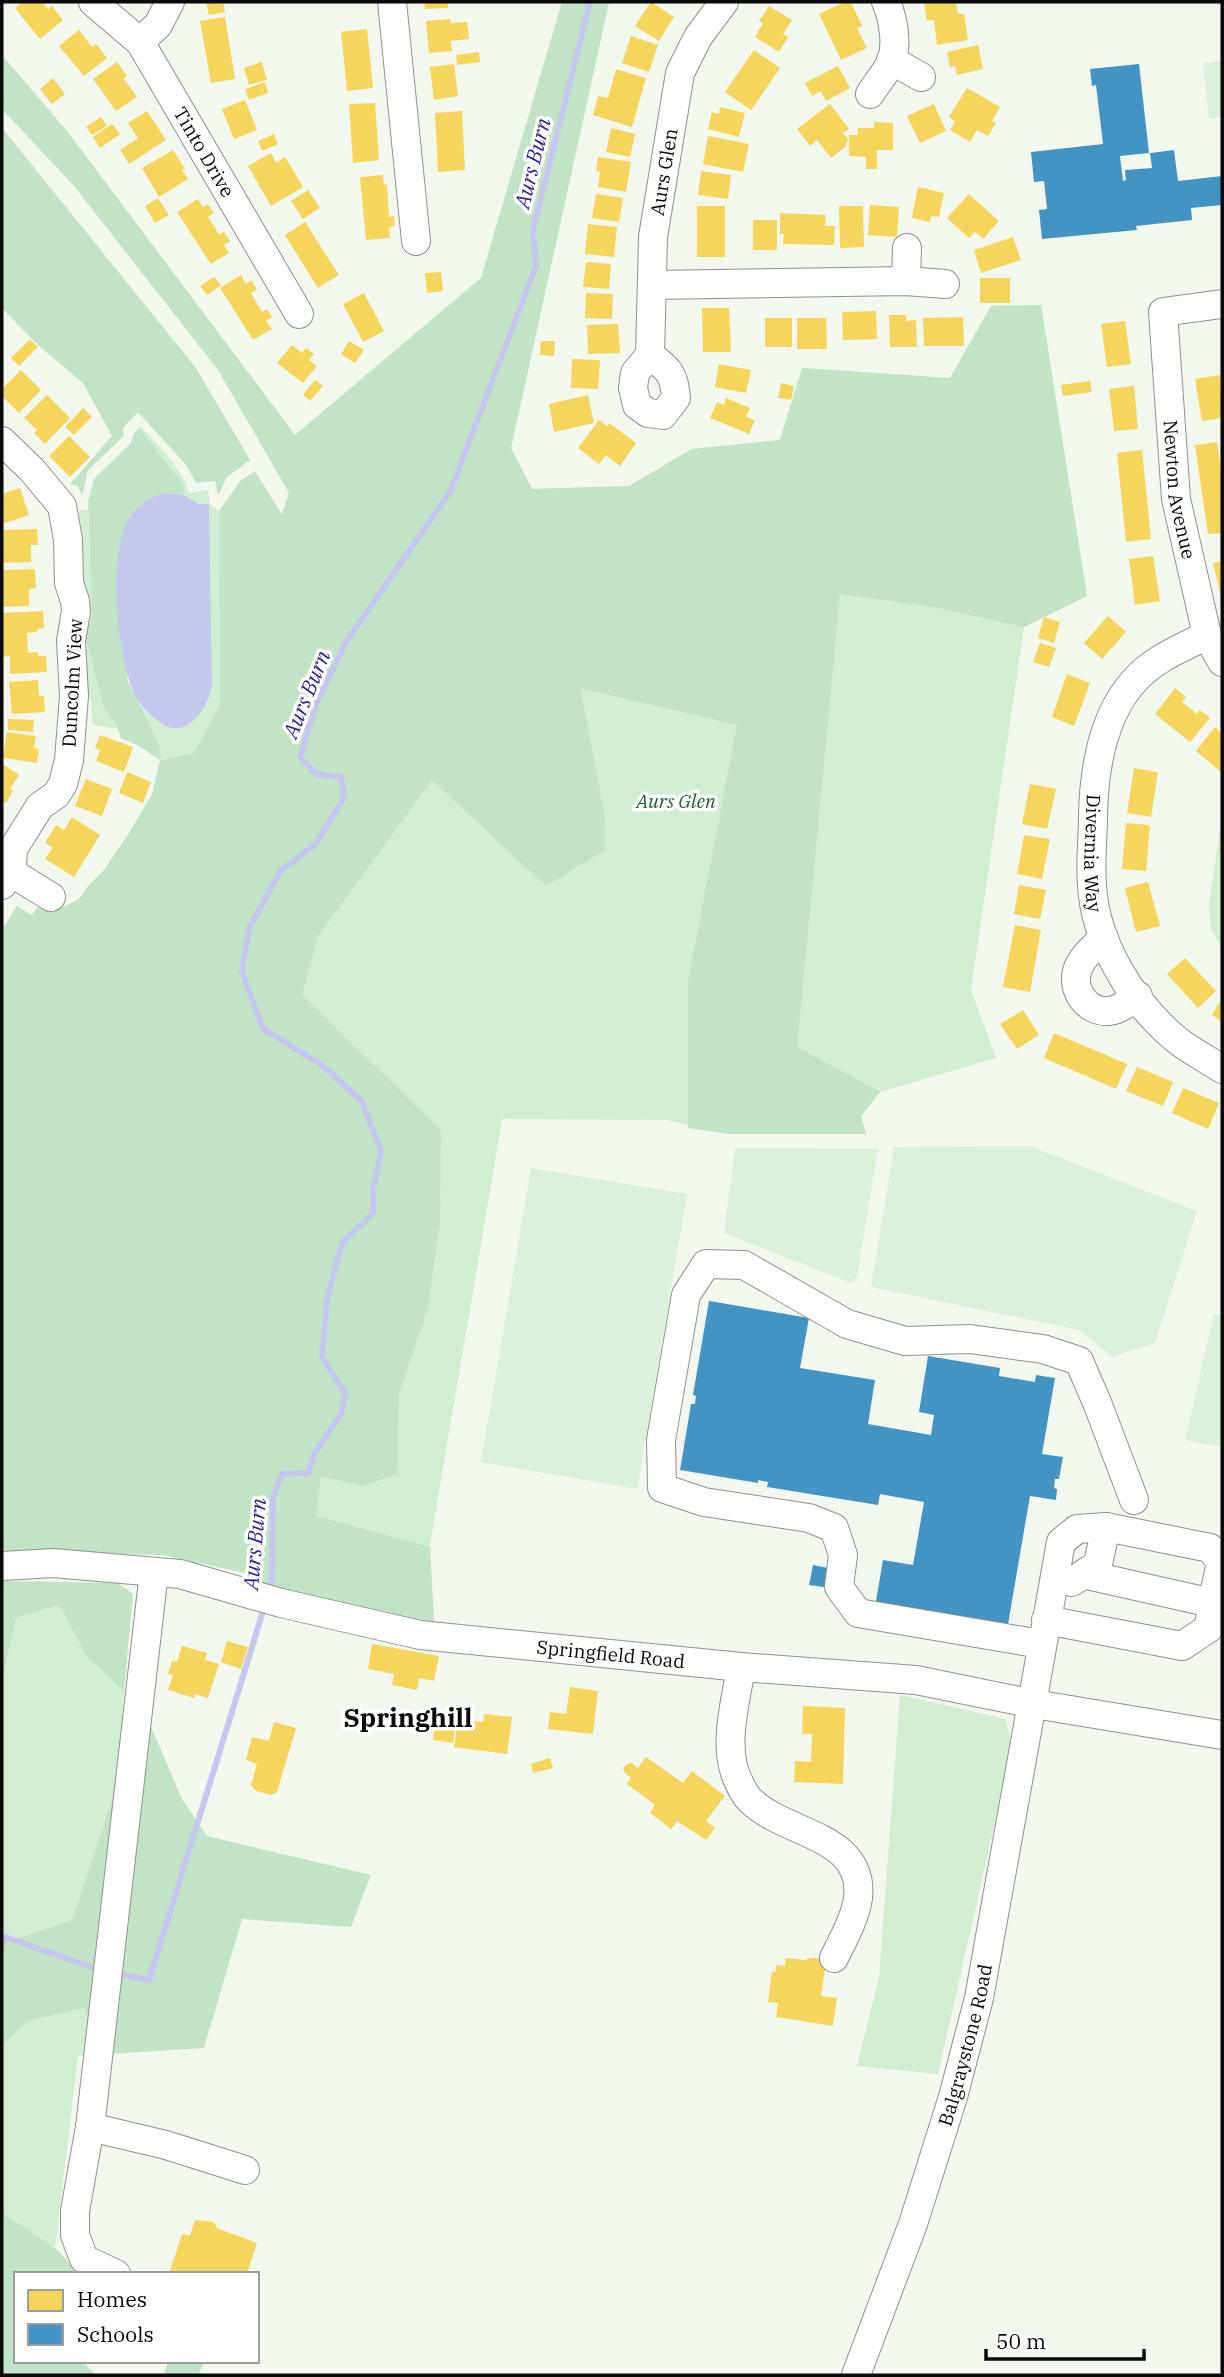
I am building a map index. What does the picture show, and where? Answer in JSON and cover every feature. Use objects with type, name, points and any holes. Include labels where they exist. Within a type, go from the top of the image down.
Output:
[{"type":"street","name":"Tinto Drive","points":[[93,2],[140,42],[299,314]]},
{"type":"street","points":[[140,42],[158,24],[170,2]]},
{"type":"street","points":[[391,2],[416,200],[416,241]]},
{"type":"street","name":"Aurs Glen","points":[[650,355],[653,237],[680,73],[698,37],[724,2]]},
{"type":"street","points":[[870,94],[891,60],[894,37],[886,2]]},
{"type":"street","points":[[891,60],[920,77]]},
{"type":"street","points":[[906,281],[907,248]]},
{"type":"street","points":[[652,285],[906,281],[945,284]]},
{"type":"street","name":"Newton Avenue","points":[[1222,304],[1163,312],[1176,499],[1207,635],[1222,662]]},
{"type":"street","name":"Duncolm View","points":[[2,441],[32,470],[62,506],[68,540],[69,583],[76,611],[71,641],[74,696],[64,784],[56,795],[40,806],[13,849],[12,865],[6,878]]},
{"type":"street","name":"Divernia Way","points":[[1207,635],[1154,662],[1135,681],[1115,709],[1097,771],[1093,801],[1092,886],[1099,927],[1118,969],[1146,1008],[1178,1040],[1222,1069]]},
{"type":"street","points":[[6,878],[51,897]]},
{"type":"street","points":[[1104,938],[1077,968],[1077,985],[1083,1002],[1096,1010],[1114,1010],[1138,996]]},
{"type":"street","points":[[1053,1587],[1068,1584],[1098,1563],[1106,1527],[1210,1548],[1221,1563],[1209,1628],[1182,1646],[858,1613],[839,1587],[843,1555],[834,1528],[809,1518],[704,1502],[662,1488],[662,1440],[686,1294],[706,1264],[744,1265],[847,1324],[905,1341],[970,1339],[1043,1349],[1079,1361],[1134,1500]]},
{"type":"street","name":"Balgraystone Road","points":[[856,2375],[913,2224],[953,2097],[978,1998],[1034,1703],[1061,1542],[1077,1529],[1106,1527]]},
{"type":"street","name":"Springfield Road","points":[[2,1566],[53,1563],[180,1574],[281,1604],[420,1635],[741,1667],[916,1680],[1222,1735]]},
{"type":"street","points":[[112,2272],[84,2259],[75,2235],[75,2211],[90,2127],[154,1572]]},
{"type":"street","points":[[1083,1574],[1212,1603]]},
{"type":"street","points":[[741,1667],[731,1744],[734,1773],[750,1801],[785,1824],[832,1846],[849,1858],[858,1877],[858,1900],[834,1958]]},
{"type":"street","points":[[90,2127],[166,2145],[245,2170]]},
{"type":"green space","name":"Aurs Glen","points":[[562,2],[609,2],[511,448],[532,489],[629,486],[692,449],[780,440],[802,368],[950,378],[991,306],[1041,305],[1087,596],[1024,627],[971,990],[996,1058],[880,1092],[861,1116],[866,1134],[728,1134],[667,1120],[502,1119],[430,1546],[434,1623],[265,1587],[250,1574],[162,1555],[2,1550],[194,855],[262,582],[303,445],[295,435],[481,278]]},
{"type":"green space","name":"Aurs Glen","points":[[562,2],[609,2],[511,448],[532,489],[629,486],[692,449],[780,440],[802,368],[950,378],[991,306],[1041,305],[1087,596],[1024,627],[934,607],[840,594],[797,1047],[880,1092],[861,1116],[866,1134],[728,1134],[688,1128],[688,982],[737,725],[580,688],[604,810],[605,850],[546,886],[432,780],[318,936],[302,995],[441,1130],[440,1221],[428,1308],[399,1394],[397,1474],[362,1486],[321,1476],[316,1516],[430,1547],[434,1623],[265,1587],[250,1574],[162,1555],[2,1550],[2,925],[5,925],[17,906],[32,915],[41,902],[55,902],[63,907],[79,899],[104,870],[152,794],[160,760],[121,738],[103,706],[85,635],[92,616],[88,501],[94,479],[131,443],[139,428],[183,484],[184,495],[163,493],[127,679],[159,744],[161,760],[194,753],[220,705],[219,511],[241,480],[255,471],[282,515],[289,493],[218,370],[74,186],[2,109],[2,55],[67,131],[295,435],[481,278]]},
{"type":"green space","points":[[1222,61],[1222,117],[1209,119],[1203,63]]},
{"type":"green space","points":[[2,128],[196,368],[250,460],[227,477],[218,495],[215,481],[196,483],[186,465],[138,412],[123,428],[124,436],[88,470],[82,496],[78,486],[70,484],[112,436],[83,383],[38,345],[2,308]]},
{"type":"green space","points":[[141,427],[175,466],[189,493],[208,490],[210,504],[219,511],[220,705],[194,753],[160,760],[159,744],[139,704],[161,723],[173,726],[190,724],[209,504],[199,504],[184,495],[183,484],[139,428]]},
{"type":"green space","points":[[81,510],[88,510],[92,616],[85,635],[103,706],[118,729],[93,725],[90,695],[83,693],[74,522]]},
{"type":"green space","points":[[1222,814],[1222,948],[1211,929],[1209,906]]},
{"type":"green space","points":[[1030,1146],[1197,1211],[1155,1343],[1112,1357],[1079,1330],[871,1287],[894,1147]]},
{"type":"green space","points":[[735,1148],[878,1149],[857,1277],[851,1283],[724,1233]]},
{"type":"green space","points":[[531,1168],[687,1194],[637,1489],[481,1462]]},
{"type":"green space","points":[[1214,1314],[1222,1315],[1222,1447],[1185,1440]]},
{"type":"green space","points":[[2,1581],[118,1583],[133,1594],[124,1691],[87,1657],[59,1605],[16,1618],[2,1680]]},
{"type":"green space","points":[[59,1605],[87,1657],[124,1691],[117,1787],[72,1920],[2,1943],[2,1680],[16,1618]]},
{"type":"green space","points":[[900,1695],[1006,1719],[1012,1747],[938,2074],[857,2066],[879,1978]]},
{"type":"green space","points":[[143,1708],[182,1799],[207,1836],[371,1875],[351,1927],[242,1919],[204,2048],[110,2054],[84,2008],[28,2021],[2,2045],[2,1943],[72,1920]]},
{"type":"green space","points":[[85,2008],[110,2054],[78,2056],[55,2248],[2,2213],[2,2045],[28,2021]]},
{"type":"green space","points":[[2,2213],[55,2248],[78,2272],[14,2272],[14,2363],[84,2363],[96,2375],[2,2375]]},
{"type":"green space","points":[[168,2363],[204,2363],[198,2375],[163,2375]]},
{"type":"water","points":[[163,493],[184,495],[199,504],[209,504],[212,687],[197,717],[182,727],[173,728],[163,725],[138,701],[124,661],[117,606],[116,578],[124,530],[139,507]]},
{"type":"building: Homes","points":[[23,2],[42,2],[48,9],[52,6],[63,20],[40,39],[15,8]]},
{"type":"building: Homes","points":[[206,2],[223,2],[225,12],[209,15]]},
{"type":"building: Homes","points":[[424,2],[448,2],[448,8],[425,9]]},
{"type":"building: Homes","points":[[651,2],[674,17],[659,41],[635,26]]},
{"type":"building: Homes","points":[[844,2],[851,2],[862,26],[857,28],[867,48],[841,60],[819,14]]},
{"type":"building: Homes","points":[[924,2],[956,2],[958,14],[964,14],[968,40],[937,45],[934,20],[927,21]]},
{"type":"building: Homes","points":[[769,6],[792,20],[783,34],[788,37],[779,52],[755,37],[763,23],[759,21]]},
{"type":"building: Homes","points":[[225,17],[235,79],[211,83],[200,21]]},
{"type":"building: Homes","points":[[450,19],[451,23],[467,22],[469,39],[451,41],[452,51],[429,53],[426,21]]},
{"type":"building: Homes","points":[[367,29],[373,88],[347,91],[341,32]]},
{"type":"building: Homes","points":[[79,30],[92,47],[96,44],[107,58],[84,76],[59,46]]},
{"type":"building: Homes","points":[[631,36],[658,45],[649,72],[622,63]]},
{"type":"building: Homes","points":[[978,45],[983,69],[957,75],[955,66],[950,67],[947,52]]},
{"type":"building: Homes","points":[[754,50],[780,68],[751,110],[725,92]]},
{"type":"building: Homes","points":[[479,52],[480,62],[457,65],[456,55]]},
{"type":"building: Homes","points":[[117,62],[127,76],[123,78],[137,97],[116,111],[93,79]]},
{"type":"building: Homes","points":[[262,62],[267,80],[249,85],[244,68]]},
{"type":"building: Homes","points":[[454,64],[458,96],[434,100],[430,67]]},
{"type":"building: Homes","points":[[838,66],[850,88],[826,101],[821,91],[812,96],[805,83]]},
{"type":"building: Homes","points":[[616,69],[646,78],[632,127],[593,115],[598,96],[608,98]]},
{"type":"building: Homes","points":[[53,78],[65,94],[52,104],[40,89]]},
{"type":"building: Homes","points":[[265,82],[268,93],[249,100],[245,89]]},
{"type":"building: Homes","points":[[967,88],[1000,107],[992,121],[996,123],[988,136],[977,130],[970,142],[950,130],[955,121],[949,117]]},
{"type":"building: Homes","points":[[245,100],[257,130],[234,139],[222,109]]},
{"type":"building: Homes","points":[[375,103],[379,160],[353,163],[349,104]]},
{"type":"building: Homes","points":[[830,104],[849,129],[843,133],[848,139],[845,147],[831,158],[817,140],[810,146],[797,129]]},
{"type":"building: Homes","points":[[934,104],[946,131],[920,143],[907,116]]},
{"type":"building: Homes","points":[[720,107],[745,113],[739,137],[708,129],[712,112],[719,114]]},
{"type":"building: Homes","points":[[147,111],[166,140],[129,164],[120,150],[138,138],[128,123]]},
{"type":"building: Homes","points":[[462,111],[465,170],[438,172],[435,113]]},
{"type":"building: Homes","points":[[101,117],[107,126],[92,135],[86,127]]},
{"type":"building: Homes","points":[[874,122],[893,123],[893,150],[877,150],[877,169],[866,169],[866,157],[849,156],[849,135],[858,135],[858,128],[874,128]]},
{"type":"building: Homes","points":[[112,124],[120,134],[100,148],[93,137]]},
{"type":"building: Homes","points":[[611,128],[635,134],[630,157],[606,152]]},
{"type":"building: Homes","points":[[274,134],[278,144],[262,151],[258,141]]},
{"type":"building: Homes","points":[[708,136],[749,144],[743,172],[703,164]]},
{"type":"building: Homes","points":[[173,150],[188,179],[159,197],[142,168]]},
{"type":"building: Homes","points":[[271,153],[276,163],[285,157],[303,187],[271,206],[248,166]]},
{"type":"building: Homes","points":[[598,157],[631,162],[626,192],[598,187]]},
{"type":"building: Homes","points":[[701,171],[731,175],[728,199],[698,195]]},
{"type":"building: Homes","points":[[383,175],[384,185],[387,184],[389,217],[394,216],[395,226],[389,227],[390,238],[366,240],[360,177]]},
{"type":"building: Homes","points":[[918,187],[944,193],[939,217],[931,216],[930,222],[912,218]]},
{"type":"building: Homes","points":[[308,190],[320,208],[303,219],[291,201]]},
{"type":"building: Homes","points":[[596,194],[623,198],[619,222],[592,218]]},
{"type":"building: Homes","points":[[969,194],[999,221],[983,239],[975,232],[969,238],[947,218]]},
{"type":"building: Homes","points":[[158,198],[169,215],[155,223],[145,206]]},
{"type":"building: Homes","points":[[198,199],[203,207],[208,204],[214,213],[208,217],[219,234],[224,232],[230,241],[224,245],[229,253],[211,264],[177,212]]},
{"type":"building: Homes","points":[[870,205],[899,207],[897,237],[868,235]]},
{"type":"building: Homes","points":[[697,206],[725,206],[725,257],[697,257]]},
{"type":"building: Homes","points":[[839,206],[863,206],[864,247],[840,248]]},
{"type":"building: Homes","points":[[780,213],[826,215],[825,226],[835,226],[834,245],[783,244]]},
{"type":"building: Homes","points":[[753,220],[777,220],[777,250],[753,250]]},
{"type":"building: Homes","points":[[305,222],[339,275],[318,288],[285,235]]},
{"type":"building: Homes","points":[[588,224],[617,227],[614,257],[585,254]]},
{"type":"building: Homes","points":[[1013,237],[1021,260],[981,273],[974,250]]},
{"type":"building: Homes","points":[[586,262],[611,264],[609,289],[583,287]]},
{"type":"building: Homes","points":[[441,272],[443,291],[427,293],[425,273]]},
{"type":"building: Homes","points":[[241,275],[246,284],[251,280],[257,289],[251,293],[262,312],[267,309],[272,317],[266,321],[272,329],[253,340],[220,288]]},
{"type":"building: Homes","points":[[214,277],[221,285],[207,295],[200,286]]},
{"type":"building: Homes","points":[[980,278],[1010,278],[1010,303],[980,303]]},
{"type":"building: Homes","points":[[364,293],[384,331],[363,342],[343,304]]},
{"type":"building: Homes","points":[[586,293],[613,294],[612,319],[585,318]]},
{"type":"building: Homes","points":[[702,308],[729,308],[731,352],[703,352]]},
{"type":"building: Homes","points":[[876,311],[877,339],[843,340],[842,312]]},
{"type":"building: Homes","points":[[889,315],[906,315],[906,321],[916,320],[917,347],[890,347]]},
{"type":"building: Homes","points":[[963,317],[964,346],[924,346],[923,318]]},
{"type":"building: Homes","points":[[765,318],[792,318],[792,347],[765,347]]},
{"type":"building: Homes","points":[[797,318],[826,318],[827,349],[797,349]]},
{"type":"building: Homes","points":[[1125,321],[1131,364],[1107,367],[1101,324]]},
{"type":"building: Homes","points":[[618,324],[620,353],[588,354],[587,325]]},
{"type":"building: Homes","points":[[30,339],[38,347],[19,366],[11,358]]},
{"type":"building: Homes","points":[[349,341],[364,350],[355,363],[341,354]]},
{"type":"building: Homes","points":[[541,341],[555,341],[554,356],[540,355]]},
{"type":"building: Homes","points":[[292,345],[302,353],[306,348],[314,354],[309,360],[317,366],[303,383],[277,363]]},
{"type":"building: Homes","points":[[572,359],[600,360],[598,389],[571,388]]},
{"type":"building: Homes","points":[[719,364],[751,370],[746,393],[715,387]]},
{"type":"building: Homes","points":[[21,370],[41,390],[19,413],[2,396],[2,389]]},
{"type":"building: Homes","points":[[1220,375],[1222,418],[1202,421],[1195,379]]},
{"type":"building: Homes","points":[[315,380],[323,386],[310,401],[303,395]]},
{"type":"building: Homes","points":[[1090,381],[1092,392],[1063,396],[1061,385]]},
{"type":"building: Homes","points":[[781,383],[794,386],[791,400],[778,398]]},
{"type":"building: Homes","points":[[1134,386],[1138,429],[1114,431],[1109,389]]},
{"type":"building: Homes","points":[[47,395],[70,418],[45,444],[34,433],[37,430],[24,418]]},
{"type":"building: Homes","points":[[588,395],[594,423],[554,432],[549,404]]},
{"type":"building: Homes","points":[[726,398],[750,408],[746,417],[755,420],[749,434],[710,418],[717,402],[724,405]]},
{"type":"building: Homes","points":[[83,408],[92,417],[74,435],[65,427]]},
{"type":"building: Homes","points":[[599,420],[607,426],[609,423],[636,443],[620,466],[606,455],[599,464],[578,448]]},
{"type":"building: Homes","points":[[69,436],[90,457],[70,477],[49,456]]},
{"type":"building: Homes","points":[[1217,442],[1222,477],[1222,533],[1208,534],[1195,445]]},
{"type":"building: Homes","points":[[1142,450],[1151,539],[1126,542],[1117,453]]},
{"type":"building: Homes","points":[[20,488],[29,515],[2,524],[2,494]]},
{"type":"building: Homes","points":[[37,529],[38,545],[31,545],[31,562],[2,563],[2,530]]},
{"type":"building: Homes","points":[[1153,556],[1160,601],[1135,605],[1129,559]]},
{"type":"building: Homes","points":[[1222,561],[1222,597],[1221,597],[1213,563]]},
{"type":"building: Homes","points":[[35,569],[36,588],[29,589],[29,606],[2,607],[2,570]]},
{"type":"building: Homes","points":[[43,611],[44,628],[27,633],[28,653],[38,652],[38,656],[46,656],[47,672],[10,674],[10,656],[2,657],[2,613]]},
{"type":"building: Homes","points":[[1108,616],[1126,632],[1102,659],[1084,643]]},
{"type":"building: Homes","points":[[1044,617],[1060,622],[1054,643],[1038,638]]},
{"type":"building: Homes","points":[[1040,643],[1056,648],[1049,667],[1033,662]]},
{"type":"building: Homes","points":[[1067,674],[1090,683],[1074,726],[1052,717]]},
{"type":"building: Homes","points":[[38,680],[39,696],[44,696],[45,712],[12,714],[9,682]]},
{"type":"building: Homes","points":[[1175,688],[1186,697],[1182,702],[1197,714],[1200,710],[1210,718],[1190,742],[1155,714]]},
{"type":"building: Homes","points":[[8,719],[34,720],[33,732],[8,730]]},
{"type":"building: Homes","points":[[1215,727],[1222,733],[1222,773],[1196,751]]},
{"type":"building: Homes","points":[[7,732],[36,736],[34,748],[39,749],[37,763],[3,758]]},
{"type":"building: Homes","points":[[100,735],[133,747],[124,772],[96,761],[100,750],[95,748]]},
{"type":"building: Homes","points":[[2,764],[19,775],[10,789],[13,791],[6,803],[2,801]]},
{"type":"building: Homes","points":[[1134,768],[1158,772],[1151,817],[1127,813]]},
{"type":"building: Homes","points":[[127,772],[151,782],[143,803],[119,793]]},
{"type":"building: Homes","points":[[86,779],[112,789],[102,816],[75,806]]},
{"type":"building: Homes","points":[[1030,784],[1056,789],[1047,829],[1022,824]]},
{"type":"building: Homes","points":[[72,817],[100,835],[74,877],[45,859],[53,848],[45,843],[56,825],[64,830]]},
{"type":"building: Homes","points":[[1126,823],[1150,825],[1146,871],[1122,869]]},
{"type":"building: Homes","points":[[1024,835],[1050,839],[1042,879],[1017,874]]},
{"type":"building: Homes","points":[[1148,882],[1160,926],[1136,932],[1125,888]]},
{"type":"building: Homes","points":[[1019,885],[1046,890],[1040,919],[1014,914]]},
{"type":"building: Homes","points":[[1015,925],[1041,930],[1030,992],[1003,987]]},
{"type":"building: Homes","points":[[1185,958],[1216,991],[1198,1008],[1167,974]]},
{"type":"building: Homes","points":[[1222,998],[1222,1022],[1212,1015]]},
{"type":"building: Homes","points":[[1023,1010],[1039,1035],[1017,1049],[1000,1024]]},
{"type":"building: Homes","points":[[1054,1033],[1127,1064],[1116,1089],[1044,1058]]},
{"type":"building: Homes","points":[[1137,1067],[1173,1082],[1163,1106],[1126,1091]]},
{"type":"building: Homes","points":[[1183,1088],[1219,1103],[1208,1129],[1172,1113]]},
{"type":"building: Homes","points":[[227,1641],[248,1647],[241,1669],[221,1662]]},
{"type":"building: Homes","points":[[372,1644],[439,1656],[434,1681],[419,1678],[417,1690],[392,1685],[394,1674],[368,1669]]},
{"type":"building: Homes","points":[[182,1646],[207,1653],[205,1660],[219,1664],[208,1698],[195,1694],[194,1698],[168,1690],[173,1675],[168,1674],[172,1661],[177,1662]]},
{"type":"building: Homes","points":[[570,1687],[598,1691],[593,1734],[548,1729],[550,1712],[566,1714]]},
{"type":"building: Homes","points":[[803,1706],[845,1708],[843,1784],[794,1782],[795,1761],[811,1762],[812,1734],[802,1734]]},
{"type":"building: Homes","points":[[484,1714],[512,1717],[507,1754],[454,1747],[458,1719],[483,1722]]},
{"type":"building: Homes","points":[[436,1716],[457,1719],[453,1743],[433,1740]]},
{"type":"building: Homes","points":[[274,1722],[296,1728],[277,1792],[271,1795],[256,1791],[251,1785],[257,1764],[246,1760],[252,1737],[269,1741]]},
{"type":"building: Homes","points":[[646,1757],[683,1783],[692,1771],[725,1796],[706,1821],[715,1828],[706,1840],[677,1821],[671,1829],[650,1813],[655,1805],[627,1784],[631,1778],[623,1768],[632,1763],[638,1768]]},
{"type":"building: Homes","points":[[550,1758],[553,1768],[533,1773],[531,1764]]},
{"type":"building: Homes","points":[[786,1958],[817,1958],[826,1962],[821,1996],[837,1998],[833,2026],[776,2017],[778,2003],[768,2002],[772,1971],[776,1972],[776,1965],[785,1966]]},
{"type":"building: Homes","points":[[195,2220],[214,2222],[217,2228],[257,2243],[248,2272],[170,2272],[182,2234],[190,2236]]},
{"type":"building: Schools","points":[[1139,64],[1149,153],[1120,156],[1123,181],[1126,180],[1125,170],[1152,168],[1150,153],[1174,150],[1178,181],[1222,176],[1222,205],[1191,208],[1192,220],[1136,226],[1137,230],[1042,239],[1039,210],[1047,209],[1044,181],[1034,182],[1031,152],[1103,144],[1096,85],[1092,86],[1090,69]]},
{"type":"building: Schools","points":[[709,1301],[809,1318],[800,1368],[875,1380],[868,1424],[931,1435],[934,1415],[919,1412],[928,1356],[1000,1368],[999,1376],[1035,1382],[1036,1375],[1055,1378],[1042,1454],[1063,1457],[1059,1479],[1055,1479],[1056,1500],[1030,1496],[1007,1630],[875,1607],[883,1560],[913,1565],[924,1502],[880,1494],[878,1505],[767,1487],[768,1482],[758,1480],[758,1483],[680,1470],[691,1404],[695,1404],[696,1396],[693,1395]]},
{"type":"building: Schools","points":[[813,1565],[833,1569],[830,1588],[809,1585]]},
{"type":"waterway","name":"Aurs Burn","points":[[268,1591],[272,1579],[273,1497],[282,1474],[308,1473],[314,1454],[342,1413],[345,1393],[322,1357],[327,1300],[342,1243],[373,1213],[373,1190],[381,1151],[362,1102],[322,1065],[263,1029],[242,972],[249,928],[281,870],[315,845],[344,798],[341,777],[316,774],[300,757],[316,704],[346,642],[450,492],[536,266],[533,230],[590,2]]},
{"type":"waterway","name":"Aurs Burn","points":[[115,1973],[149,1980],[265,1605]]},
{"type":"waterway","name":"Aurs Burn","points":[[2,1945],[5,1937],[100,1970]]},
{"type":"district","name":"Springhill","points":[[408,1717]]}]
